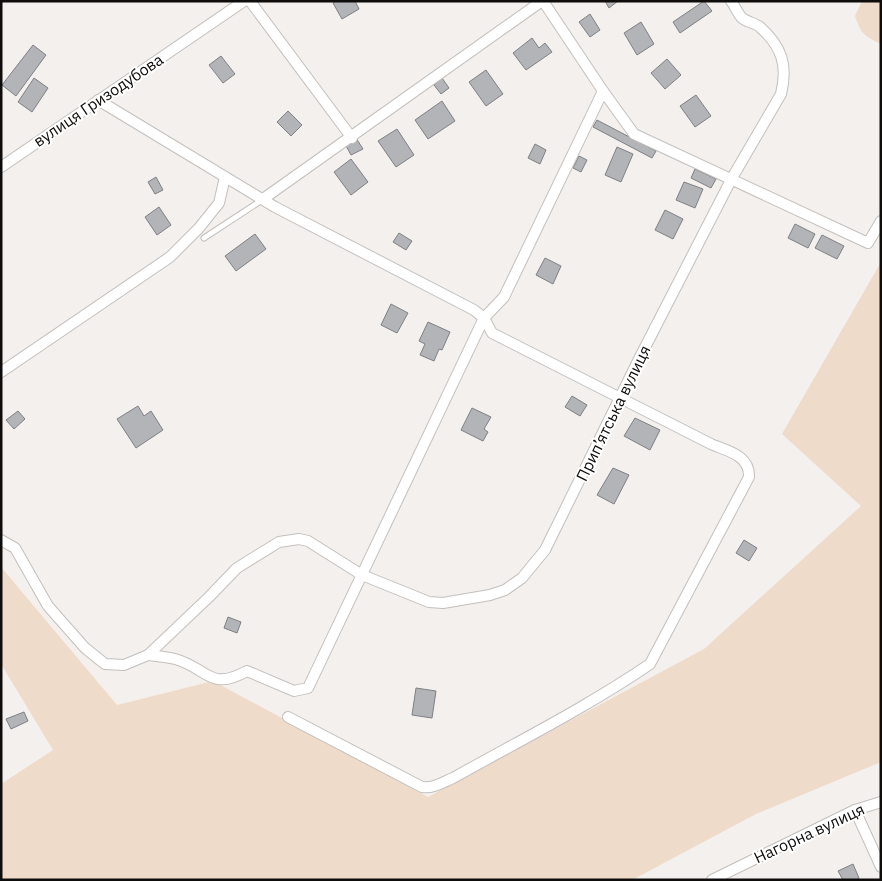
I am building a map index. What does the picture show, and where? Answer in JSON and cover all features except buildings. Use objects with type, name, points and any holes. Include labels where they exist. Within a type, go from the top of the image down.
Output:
[{"type":"street","name":"вулиця Гризодубова","points":[[1,167],[244,1]]},
{"type":"street","points":[[250,1],[352,138]]},
{"type":"street","points":[[263,199],[352,138],[542,1],[634,134],[868,243],[881,221]]},
{"type":"street","name":"Прип’ятська вулиця","points":[[148,655],[210,597],[237,568],[280,542],[299,539],[308,541],[362,575],[429,602],[443,603],[490,595],[505,590],[522,578],[545,550],[619,398],[732,178],[780,94],[784,81],[783,60],[776,43],[758,25],[743,19],[731,1]]},
{"type":"street","points":[[1,540],[15,548],[48,606],[85,648],[105,664],[124,665],[148,655],[176,659],[218,680],[235,678],[247,671],[294,691],[308,688],[484,318],[504,297],[603,91]]},
{"type":"street","points":[[98,100],[275,207],[474,310],[484,318],[492,333],[710,444],[739,456],[749,470],[749,477],[650,664],[605,693],[453,778],[428,788],[422,787],[288,717]]},
{"type":"street","points":[[1,372],[170,257],[199,228],[219,203],[225,177]]},
{"type":"street","name":"Нагорна вулиця","points":[[712,880],[855,810],[881,802]]},
{"type":"street","points":[[855,810],[881,867]]},
{"type":"lane","points":[[204,238],[263,199]]},
{"type":"shaded area","points":[[862,1],[881,1],[881,44],[867,36],[859,27],[855,16]]},
{"type":"shaded area","points":[[881,262],[881,762],[756,814],[632,880],[1,880],[1,784],[53,750],[1,664],[1,567],[117,705],[213,681],[428,797],[704,649],[861,506],[782,434]]}]
